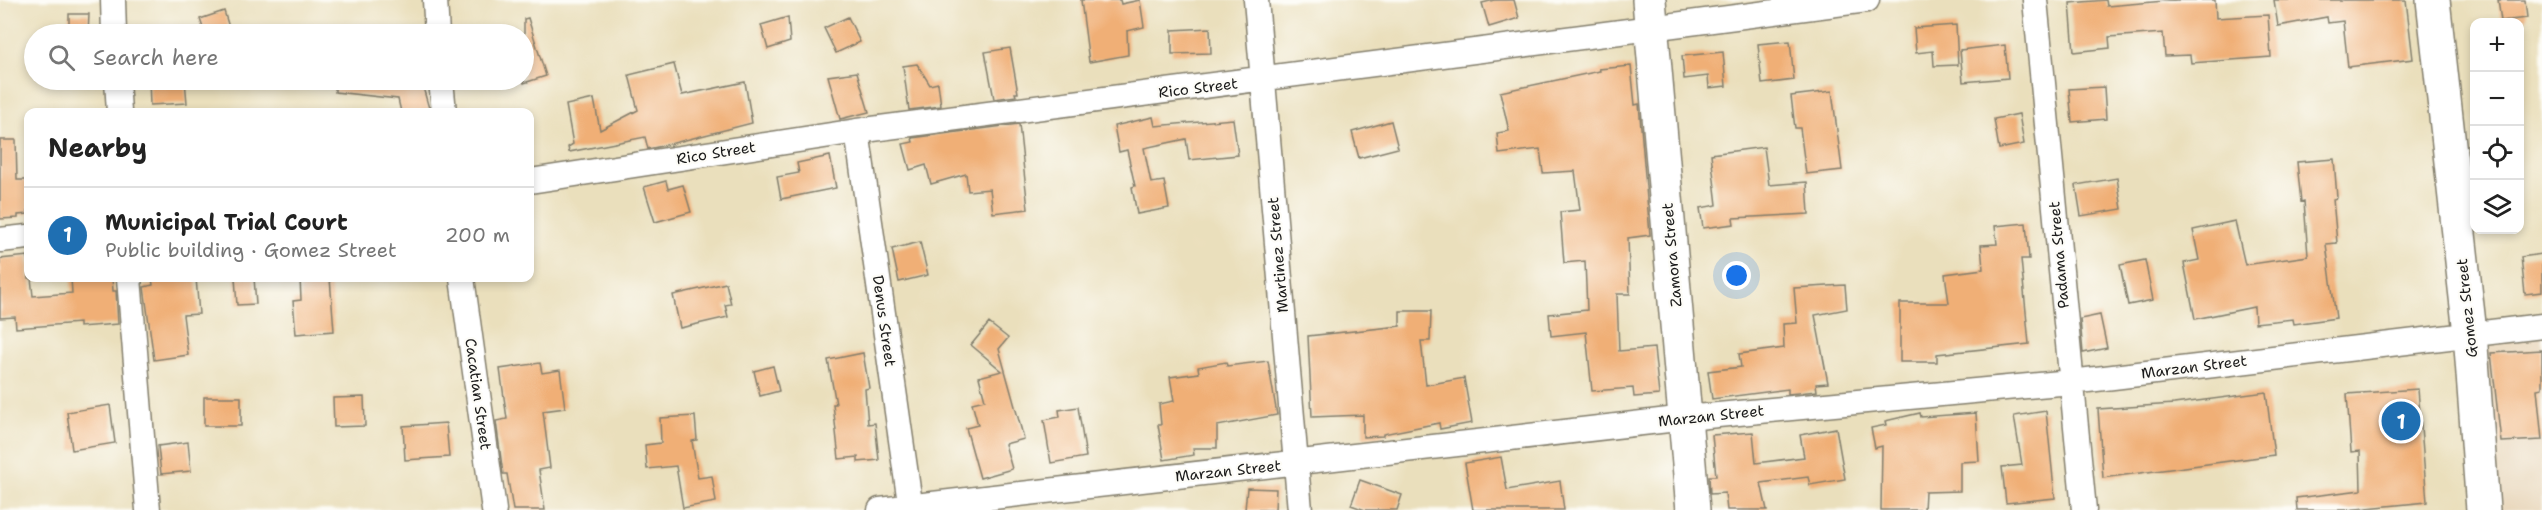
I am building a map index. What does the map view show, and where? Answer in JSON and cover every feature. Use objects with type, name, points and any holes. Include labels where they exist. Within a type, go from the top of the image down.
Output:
[{"type":"main road","name":"Gomez Street","points":[[2433,0],[2470,333],[2482,510]]},
{"type":"main road","name":"Zamora Street","points":[[1650,13],[1694,510]]},
{"type":"street","points":[[112,0],[113,24]]},
{"type":"street","points":[[435,0],[437,24]]},
{"type":"street","name":"Martinez Street","points":[[1256,0],[1300,510]]},
{"type":"street","name":"Rico Street","points":[[534,180],[857,131],[1263,80],[1650,13],[1867,0]]},
{"type":"street","name":"Padama Street","points":[[2035,0],[2084,510]]},
{"type":"street","points":[[118,90],[119,108]]},
{"type":"street","points":[[442,90],[444,108]]},
{"type":"street","name":"Denus Street","points":[[857,131],[911,508]]},
{"type":"street","points":[[0,240],[24,237]]},
{"type":"street","points":[[129,282],[148,510]]},
{"type":"street","name":"Cacatian Street","points":[[463,282],[494,510]]},
{"type":"street","name":"Marzan Street","points":[[880,510],[1686,418],[2071,382],[2542,326]]},
{"type":"shaded area","points":[[2542,326],[2542,510],[2483,510],[2470,333]]},
{"type":"building","points":[[1081,0],[1120,0],[1121,4],[1140,0],[1144,27],[1127,31],[1128,55],[1089,62]]},
{"type":"building","points":[[1494,0],[1514,0],[1519,18],[1489,27],[1482,3]]},
{"type":"building","points":[[2106,0],[2107,6],[2176,0],[2215,0],[2216,18],[2268,15],[2271,57],[2191,63],[2190,55],[2165,56],[2163,33],[2109,37],[2110,48],[2074,52],[2070,3]]},
{"type":"building","points":[[2274,0],[2406,0],[2413,59],[2348,67],[2343,21],[2328,23],[2327,17],[2278,26]]},
{"type":"building","points":[[2498,0],[2525,0],[2527,18],[2501,18]]},
{"type":"building","points":[[224,11],[228,24],[202,24],[200,19]]},
{"type":"building","points":[[69,14],[89,14],[88,24],[69,24]]},
{"type":"building","points":[[788,17],[790,42],[768,49],[761,25]]},
{"type":"building","points":[[848,17],[860,42],[836,53],[824,28]]},
{"type":"building","points":[[528,18],[530,24],[524,24],[524,19]]},
{"type":"building","points":[[1956,25],[1958,65],[1934,66],[1933,51],[1916,53],[1914,28]]},
{"type":"building","points":[[1210,28],[1211,53],[1172,54],[1172,30]]},
{"type":"building","points":[[534,37],[546,76],[534,80]]},
{"type":"building","points":[[1790,41],[1794,80],[1762,84],[1758,44]]},
{"type":"building","points":[[2005,45],[2008,78],[1963,82],[1960,50]]},
{"type":"building","points":[[1010,48],[1018,93],[1015,93],[1016,96],[994,99],[985,52]]},
{"type":"building","points":[[1723,52],[1726,86],[1709,88],[1708,76],[1684,79],[1682,56]]},
{"type":"building","points":[[674,64],[682,95],[745,82],[752,123],[648,149],[645,137],[569,152],[568,147],[573,144],[566,105],[594,99],[600,130],[638,110],[629,75]]},
{"type":"building","points":[[917,64],[930,85],[938,83],[941,106],[909,110],[903,66]]},
{"type":"building","points":[[1631,66],[1635,105],[1639,104],[1650,235],[1628,238],[1630,294],[1617,294],[1619,351],[1654,348],[1659,395],[1634,397],[1633,388],[1592,391],[1586,332],[1551,336],[1549,314],[1587,310],[1585,261],[1564,263],[1560,212],[1580,210],[1575,171],[1543,173],[1540,149],[1499,154],[1497,133],[1509,131],[1500,92],[1600,71],[1599,69]]},
{"type":"building","points":[[857,72],[869,112],[840,119],[828,76]]},
{"type":"building","points":[[2104,87],[2106,119],[2072,122],[2069,89]]},
{"type":"building","points":[[149,90],[186,90],[187,103],[150,105]]},
{"type":"building","points":[[335,90],[424,90],[429,108],[400,108],[398,99],[335,92]]},
{"type":"building","points":[[1832,91],[1842,170],[1806,174],[1800,128],[1795,128],[1791,96]]},
{"type":"building","points":[[2019,114],[2024,144],[1999,149],[1994,119]]},
{"type":"building","points":[[1153,117],[1155,126],[1233,119],[1238,155],[1189,160],[1186,139],[1144,148],[1151,183],[1164,181],[1169,208],[1137,214],[1132,187],[1135,186],[1127,150],[1119,152],[1114,126]]},
{"type":"building","points":[[1391,121],[1398,148],[1359,158],[1352,132]]},
{"type":"building","points":[[1019,124],[1028,209],[993,213],[990,189],[968,191],[966,174],[931,184],[926,165],[910,170],[903,144],[913,142],[912,138]]},
{"type":"building","points":[[0,140],[16,140],[17,180],[24,180],[24,214],[18,215],[18,218],[0,219]]},
{"type":"building","points":[[1764,147],[1769,185],[1807,182],[1809,214],[1733,218],[1734,224],[1703,228],[1700,208],[1717,205],[1711,154]]},
{"type":"building","points":[[830,156],[836,188],[781,199],[777,177],[799,173],[797,163]]},
{"type":"building","points":[[2334,159],[2337,198],[2333,199],[2337,243],[2326,244],[2336,318],[2294,324],[2293,319],[2255,323],[2254,307],[2195,319],[2184,263],[2199,260],[2193,230],[2235,221],[2245,265],[2308,256],[2304,201],[2301,202],[2297,162]]},
{"type":"building","points":[[2117,178],[2122,209],[2081,216],[2076,185]]},
{"type":"building","points":[[666,181],[668,189],[683,185],[691,212],[655,222],[644,187]]},
{"type":"building","points":[[2026,223],[2029,259],[2021,259],[2029,344],[1937,354],[1937,362],[1900,362],[1900,303],[1949,303],[1945,274],[1983,269],[1981,245],[1997,244],[1995,226]]},
{"type":"building","points":[[920,242],[928,275],[899,282],[892,249]]},
{"type":"building","points":[[2542,254],[2542,292],[2525,294],[2521,257]]},
{"type":"building","points":[[24,256],[24,282],[31,282],[33,296],[72,293],[71,282],[112,282],[113,291],[116,291],[118,324],[79,327],[79,323],[16,328],[15,317],[0,318],[0,259]]},
{"type":"building","points":[[2145,260],[2153,300],[2128,305],[2120,265]]},
{"type":"building","points":[[153,282],[196,282],[199,314],[183,315],[188,355],[154,360],[144,287],[153,285]]},
{"type":"building","points":[[235,282],[254,282],[256,304],[237,305]]},
{"type":"building","points":[[300,282],[330,282],[334,331],[296,334],[293,301],[301,300]]},
{"type":"building","points":[[726,283],[731,304],[725,305],[728,317],[680,328],[673,295]]},
{"type":"building","points":[[1845,285],[1847,309],[1815,315],[1828,383],[1816,384],[1817,391],[1788,394],[1788,389],[1712,399],[1708,371],[1741,367],[1739,354],[1784,348],[1783,324],[1797,323],[1794,288]]},
{"type":"building","points":[[1400,311],[1431,311],[1430,341],[1421,341],[1426,385],[1464,378],[1472,423],[1440,429],[1439,423],[1383,434],[1383,436],[1363,437],[1363,415],[1312,417],[1308,336],[1400,326]]},
{"type":"building","points":[[2100,315],[2107,348],[2083,353],[2080,319]]},
{"type":"building","points":[[989,323],[1008,338],[999,349],[1024,439],[1005,444],[1012,469],[980,478],[966,428],[978,425],[972,403],[985,400],[979,377],[1002,371],[971,345]]},
{"type":"building","points":[[2542,350],[2542,388],[2537,389],[2542,440],[2501,442],[2491,353]]},
{"type":"building","points":[[863,353],[869,388],[865,389],[868,424],[875,423],[879,460],[858,462],[858,457],[839,459],[833,404],[836,404],[828,360]]},
{"type":"building","points":[[1268,361],[1277,415],[1217,426],[1217,448],[1193,448],[1194,455],[1164,460],[1158,425],[1161,425],[1159,404],[1174,401],[1170,377],[1199,373],[1198,367],[1226,362],[1227,366]]},
{"type":"building","points":[[540,363],[542,373],[560,370],[565,408],[543,411],[550,468],[539,470],[545,510],[513,510],[507,474],[503,474],[496,421],[507,419],[500,369]]},
{"type":"building","points":[[773,366],[779,391],[760,396],[754,371]]},
{"type":"building","points":[[2418,389],[2427,502],[2346,510],[2297,510],[2296,498],[2361,490],[2360,451],[2351,452],[2347,394]]},
{"type":"building","points":[[2266,392],[2274,455],[2103,478],[2098,409],[2174,404]]},
{"type":"building","points":[[204,397],[241,397],[241,426],[204,426]]},
{"type":"building","points":[[364,397],[365,426],[334,427],[333,398]]},
{"type":"building","points":[[110,405],[115,443],[72,450],[67,412]]},
{"type":"building","points":[[1078,407],[1086,457],[1051,463],[1044,420],[1060,417],[1059,410]]},
{"type":"building","points":[[2046,411],[2055,498],[2006,503],[2002,467],[2022,465],[2014,416]]},
{"type":"building","points":[[1920,413],[1921,417],[1976,413],[1979,461],[1960,462],[1960,491],[1925,492],[1924,510],[1881,510],[1882,446],[1875,448],[1871,428],[1886,425],[1885,421]]},
{"type":"building","points":[[695,416],[697,440],[692,441],[698,478],[712,476],[716,502],[683,508],[676,466],[647,469],[645,445],[661,443],[660,418]]},
{"type":"building","points":[[446,423],[449,457],[405,460],[403,426]]},
{"type":"building","points":[[1836,428],[1845,479],[1810,485],[1808,477],[1761,483],[1767,510],[1727,510],[1725,493],[1710,494],[1709,476],[1716,476],[1712,435],[1753,432],[1756,463],[1804,457],[1800,435]]},
{"type":"building","points":[[188,442],[191,471],[161,474],[158,446]]},
{"type":"building","points":[[1501,457],[1507,490],[1560,481],[1564,510],[1473,510],[1465,463]]},
{"type":"building","points":[[1360,480],[1402,495],[1397,510],[1365,510],[1351,505]]},
{"type":"building","points":[[1247,488],[1276,489],[1275,510],[1245,510]]},
{"type":"place","name":"Municipal Trial Court","points":[[2401,421]]}]
